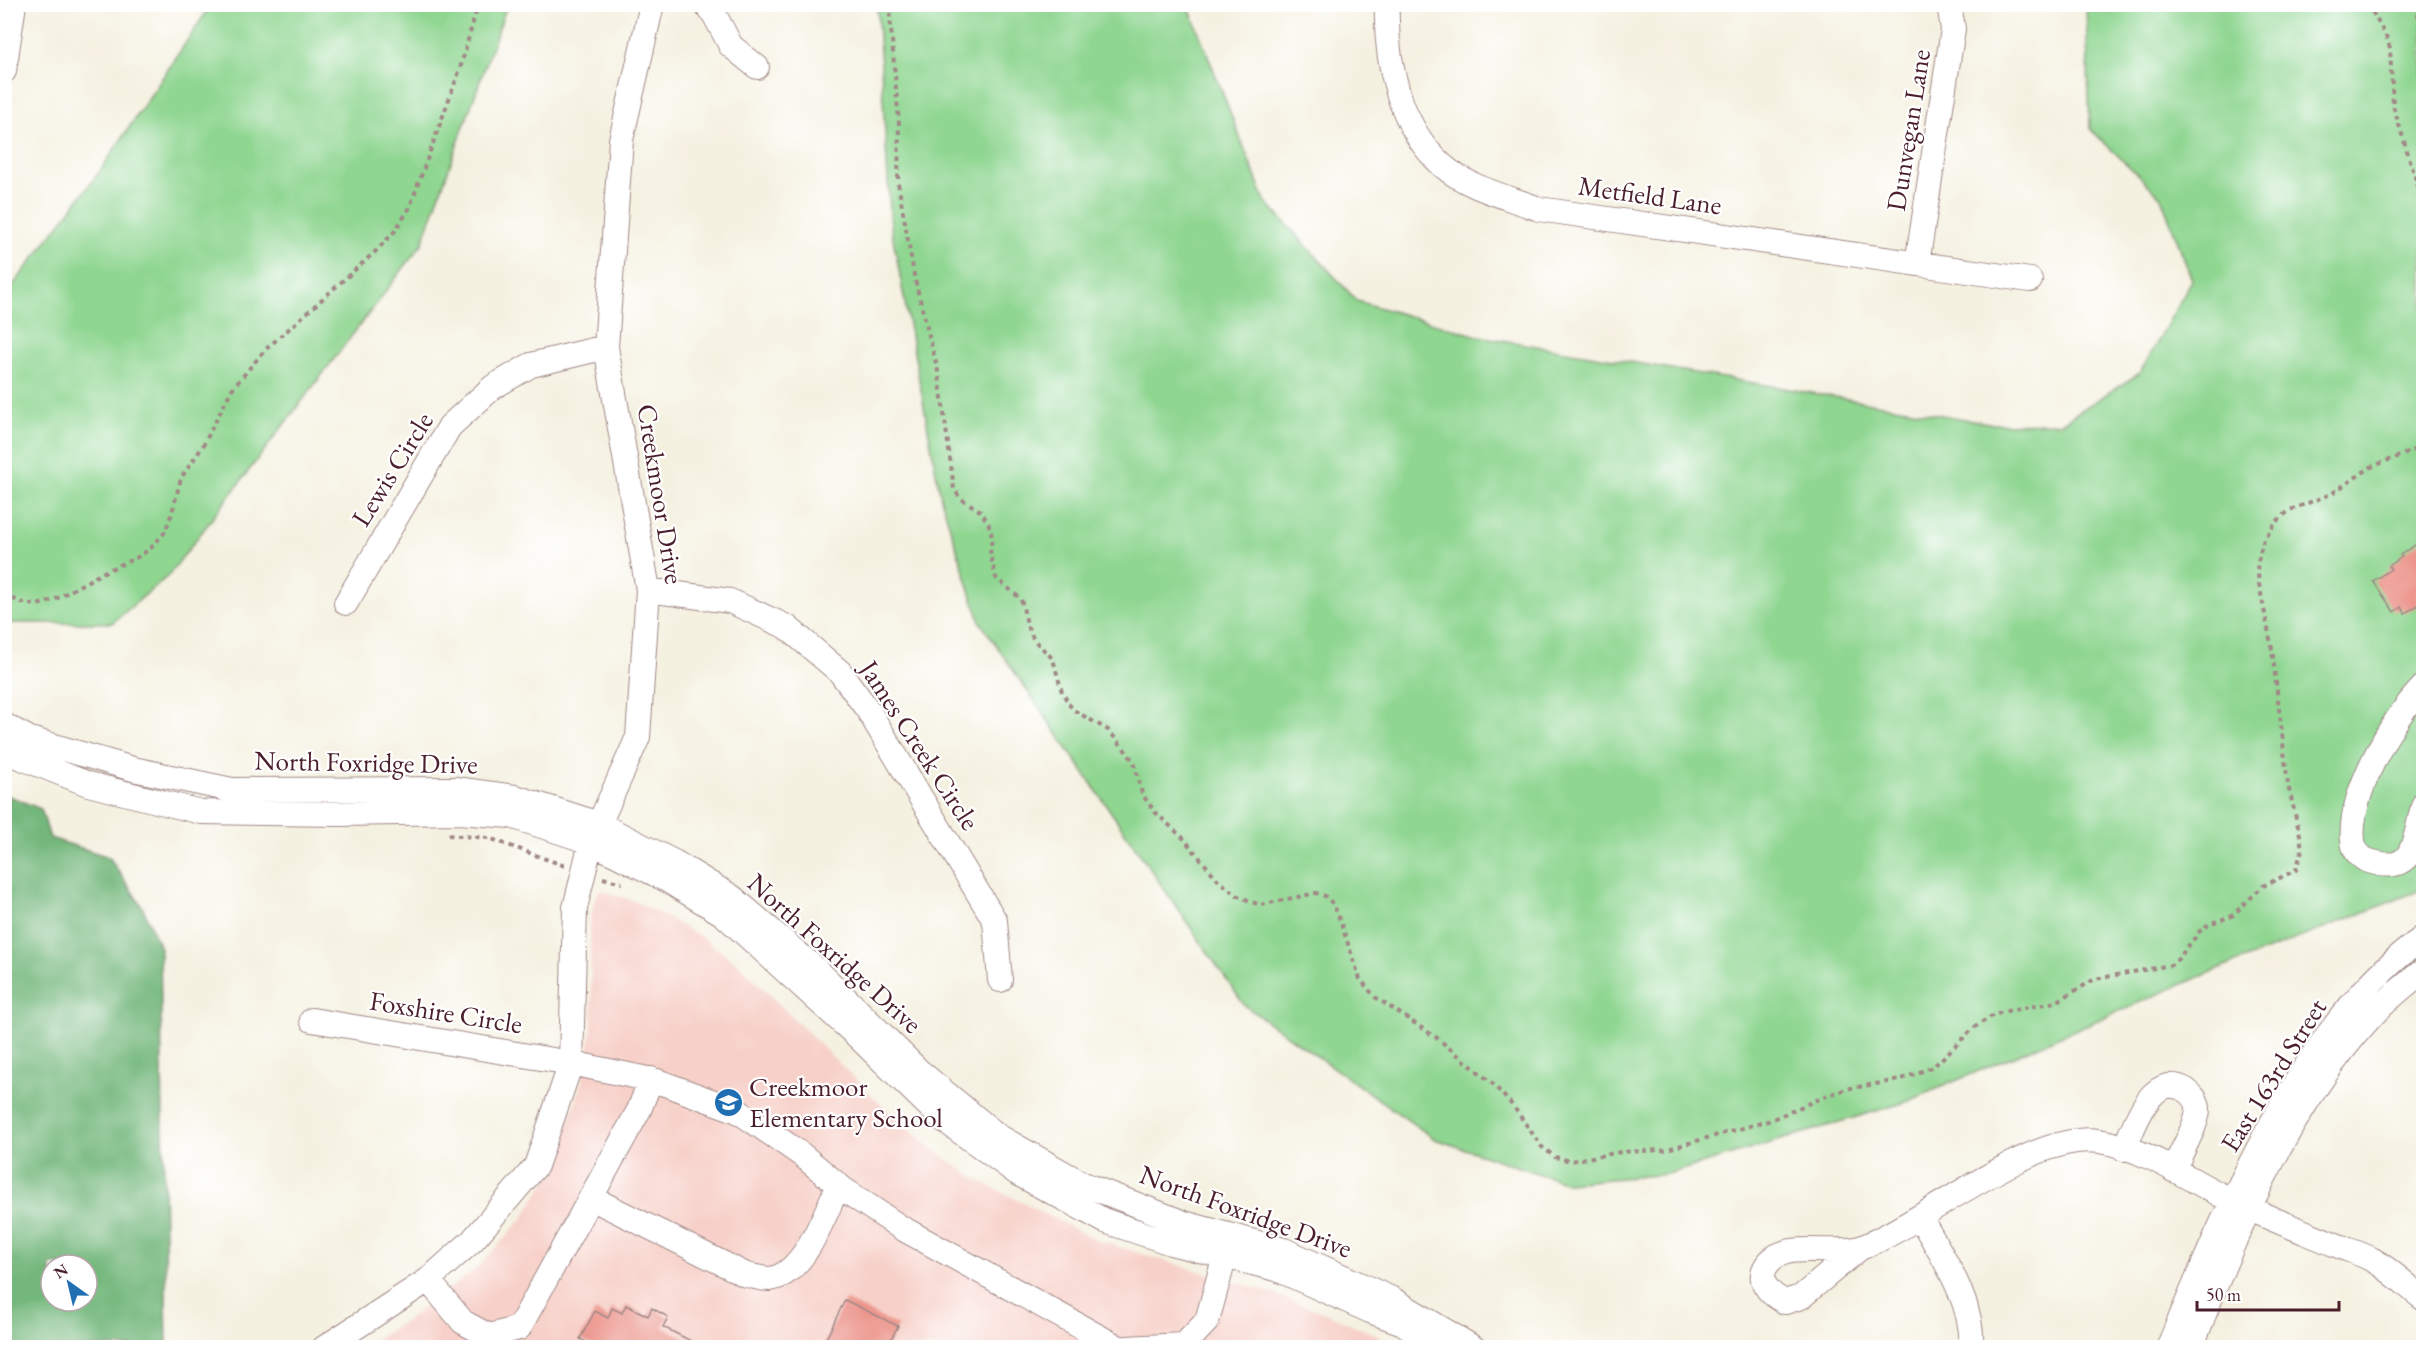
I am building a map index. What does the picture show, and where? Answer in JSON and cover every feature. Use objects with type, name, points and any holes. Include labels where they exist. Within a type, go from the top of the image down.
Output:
[{"type":"street","points":[[4,71],[14,4]]},
{"type":"street","name":"Creekmoor Drive","points":[[324,1347],[428,1280],[472,1241],[536,1166],[572,1062],[575,908],[595,833],[638,737],[648,590],[606,347],[621,140],[652,4]]},
{"type":"street","points":[[705,4],[714,14],[731,46],[757,68]]},
{"type":"street","name":"Metfield Lane","points":[[1387,4],[1386,22],[1394,77],[1398,95],[1407,115],[1425,145],[1443,166],[1474,184],[1539,209],[2030,280]]},
{"type":"street","name":"Dunvegan Lane","points":[[1917,264],[1953,30],[1948,4]]},
{"type":"street","name":"Lewis Circle","points":[[346,603],[450,426],[493,387],[531,365],[606,347]]},
{"type":"street","name":"James Creek Circle","points":[[648,590],[730,601],[787,627],[840,672],[868,710],[995,921],[1000,980]]},
{"type":"street","points":[[2424,686],[2411,698],[2393,723],[2360,795],[2352,840],[2354,848],[2366,861],[2394,865],[2402,862],[2412,850],[2424,804]]},
{"type":"street","name":"North Foxridge Drive","points":[[4,725],[30,739],[133,769],[232,790],[455,789],[515,797],[595,833],[723,914],[859,1038],[940,1117],[1017,1173],[1105,1221],[1171,1243],[1284,1250],[1406,1306],[1474,1347]]},
{"type":"street","name":"North Foxridge Drive","points":[[4,751],[88,784],[201,812],[340,814],[459,812],[511,816],[595,833]]},
{"type":"street","name":"East 163rd Street","points":[[2191,1347],[2224,1263],[2242,1205],[2251,1165],[2282,1108],[2318,1049],[2344,1013],[2378,977],[2424,938]]},
{"type":"street","name":"East 163rd Street","points":[[2168,1347],[2206,1258],[2337,1058],[2370,1018],[2424,970]]},
{"type":"street","name":"Foxshire Circle","points":[[312,1020],[572,1062],[651,1079],[738,1111],[802,1155],[838,1186],[900,1227],[1119,1347]]},
{"type":"street","points":[[428,1280],[463,1322],[489,1336],[519,1328],[639,1110],[651,1079]]},
{"type":"street","points":[[2124,1149],[2150,1095],[2160,1087],[2177,1085],[2192,1093],[2198,1107],[2196,1118],[2173,1170]]},
{"type":"street","points":[[1860,1248],[2030,1155],[2066,1141],[2099,1141],[2142,1154],[2242,1205],[2374,1261],[2424,1299]]},
{"type":"street","points":[[591,1198],[746,1275],[768,1279],[787,1274],[805,1254],[838,1186]]},
{"type":"street","points":[[1920,1217],[1960,1291],[1972,1335],[1971,1347]]},
{"type":"street","points":[[1126,1347],[1183,1346],[1207,1322],[1229,1246]]},
{"type":"street","name":"North Foxridge Drive","points":[[1229,1246],[1370,1311],[1403,1323],[1437,1347]]},
{"type":"path","points":[[4,595],[23,603],[37,605],[54,600],[104,572],[138,557],[151,548],[165,532],[181,478],[203,446],[232,389],[266,350],[375,252],[395,231],[409,209],[460,69],[478,4]]},
{"type":"path","points":[[888,4],[899,124],[898,183],[915,280],[939,375],[954,489],[960,498],[979,510],[988,522],[992,536],[990,554],[996,578],[1021,599],[1028,628],[1034,640],[1053,659],[1062,692],[1072,709],[1108,730],[1122,746],[1134,762],[1142,794],[1155,812],[1182,838],[1219,881],[1238,896],[1260,905],[1316,893],[1328,897],[1337,912],[1360,979],[1375,997],[1437,1038],[1492,1083],[1513,1106],[1542,1147],[1555,1157],[1570,1161],[1621,1152],[1664,1150],[1714,1134],[1768,1121],[1846,1089],[1873,1086],[1916,1075],[1933,1067],[1948,1056],[1976,1027],[1990,1017],[2002,1012],[2056,1002],[2095,980],[2171,965],[2200,931],[2209,924],[2232,916],[2263,886],[2295,870],[2302,850],[2301,835],[2288,785],[2272,649],[2259,584],[2258,565],[2263,542],[2276,522],[2290,510],[2331,494],[2371,467],[2424,444]]},
{"type":"path","points":[[2368,4],[2390,48],[2393,105],[2424,206]]},
{"type":"path","points":[[2416,4],[2424,44]]},
{"type":"path","points":[[445,835],[489,838],[584,873],[632,886]]},
{"type":"shaded area","name":"Creekmoor Elementary School","points":[[599,890],[634,901],[668,918],[701,937],[737,963],[896,1119],[972,1177],[1096,1240],[1268,1292],[1328,1314],[1374,1334],[1396,1347],[361,1348],[406,1321],[477,1268],[523,1218],[550,1174],[581,1086],[592,1028],[590,925],[594,901]]},
{"type":"green space","points":[[211,5],[507,5],[422,244],[169,575],[112,623],[5,623],[5,296],[100,171]]},
{"type":"green space","points":[[877,5],[1188,5],[1265,201],[1357,301],[1478,336],[1994,424],[2061,423],[2140,373],[2192,280],[2161,197],[2090,129],[2086,5],[2423,5],[2423,889],[2187,982],[1906,1102],[1668,1174],[1567,1183],[1435,1139],[1244,1005],[980,622],[941,499],[891,227]]},
{"type":"green space","points":[[4,794],[41,809],[50,838],[109,857],[143,908],[160,948],[167,1347],[5,1347]]},
{"type":"building","points":[[2424,539],[2424,602],[2405,613],[2401,607],[2394,612],[2373,581],[2391,569],[2389,566],[2402,557],[2400,555]]},
{"type":"building","points":[[845,1300],[898,1326],[887,1347],[822,1347]]},
{"type":"building","points":[[626,1305],[648,1316],[652,1308],[668,1317],[663,1327],[703,1347],[596,1347],[580,1339],[595,1311],[608,1318],[612,1308],[622,1313]]},
{"type":"place","name":"Creekmoor Elementary School","points":[[728,1102]]}]
